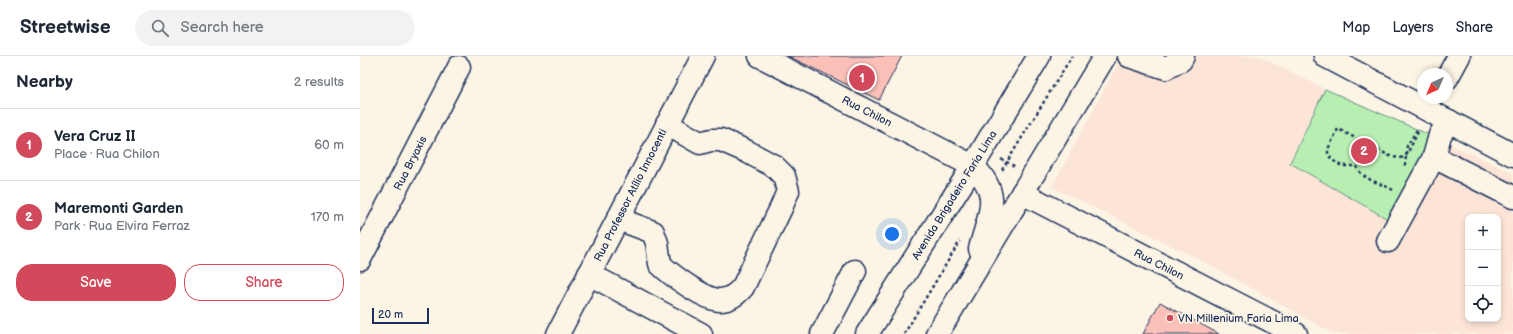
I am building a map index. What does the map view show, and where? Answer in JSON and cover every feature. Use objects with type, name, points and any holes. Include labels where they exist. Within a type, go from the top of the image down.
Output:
[{"type":"street","name":"Rua Professor Atílio Innocenti","points":[[558,334],[703,56]]},
{"type":"street","name":"Rua Chilon","points":[[760,56],[978,157]]},
{"type":"street","name":"Avenida Brigadeiro Faria Lima","points":[[867,334],[978,157],[1039,56]]},
{"type":"street","points":[[937,334],[1105,56]]},
{"type":"street","points":[[1129,56],[1166,68],[1181,60],[1183,56]]},
{"type":"street","points":[[1325,56],[1417,97]]},
{"type":"street","points":[[1452,68],[1459,56]]},
{"type":"street","name":"Rua Bryaxis","points":[[360,259],[459,67]]},
{"type":"street","points":[[1433,104],[1449,121],[1513,155]]},
{"type":"street","points":[[1388,241],[1434,157],[1440,135],[1449,121]]},
{"type":"street","points":[[618,218],[653,232],[657,244],[660,264],[687,286],[714,299],[722,300],[737,294],[743,286],[788,191],[784,176],[774,166],[746,151],[720,140],[711,140],[700,143],[667,124]]},
{"type":"street","points":[[976,268],[992,202],[991,190],[978,157]]},
{"type":"street","points":[[1434,157],[1513,197]]},
{"type":"street","name":"Rua Chilon","points":[[1027,185],[1296,334]]},
{"type":"street","points":[[822,334],[855,271]]},
{"type":"street","points":[[589,274],[701,334]]},
{"type":"path","points":[[1406,172],[1405,158],[1407,146],[1433,104]]},
{"type":"path","points":[[1398,194],[1385,185],[1359,173],[1356,166],[1342,166],[1334,162],[1328,156],[1328,149],[1338,129],[1392,157],[1405,158]]},
{"type":"path","points":[[978,157],[1027,185]]},
{"type":"shaded area","points":[[1122,56],[1259,56],[1325,89],[1290,163],[1439,139],[1513,173],[1513,334],[1334,334],[1197,258],[1052,187]]},
{"type":"green space","points":[[1325,89],[1439,139],[1391,221],[1290,163]]},
{"type":"building","points":[[788,56],[902,56],[879,100]]},
{"type":"building","name":"VN Millenium Faria Lima","points":[[1160,302],[1219,334],[1143,334]]},
{"type":"place","name":"Vera Cruz II","points":[[862,78]]},
{"type":"place","name":"Maremonti Garden","points":[[1364,151]]},
{"type":"place","name":"VN Millenium Faria Lima","points":[[1170,318]]}]
